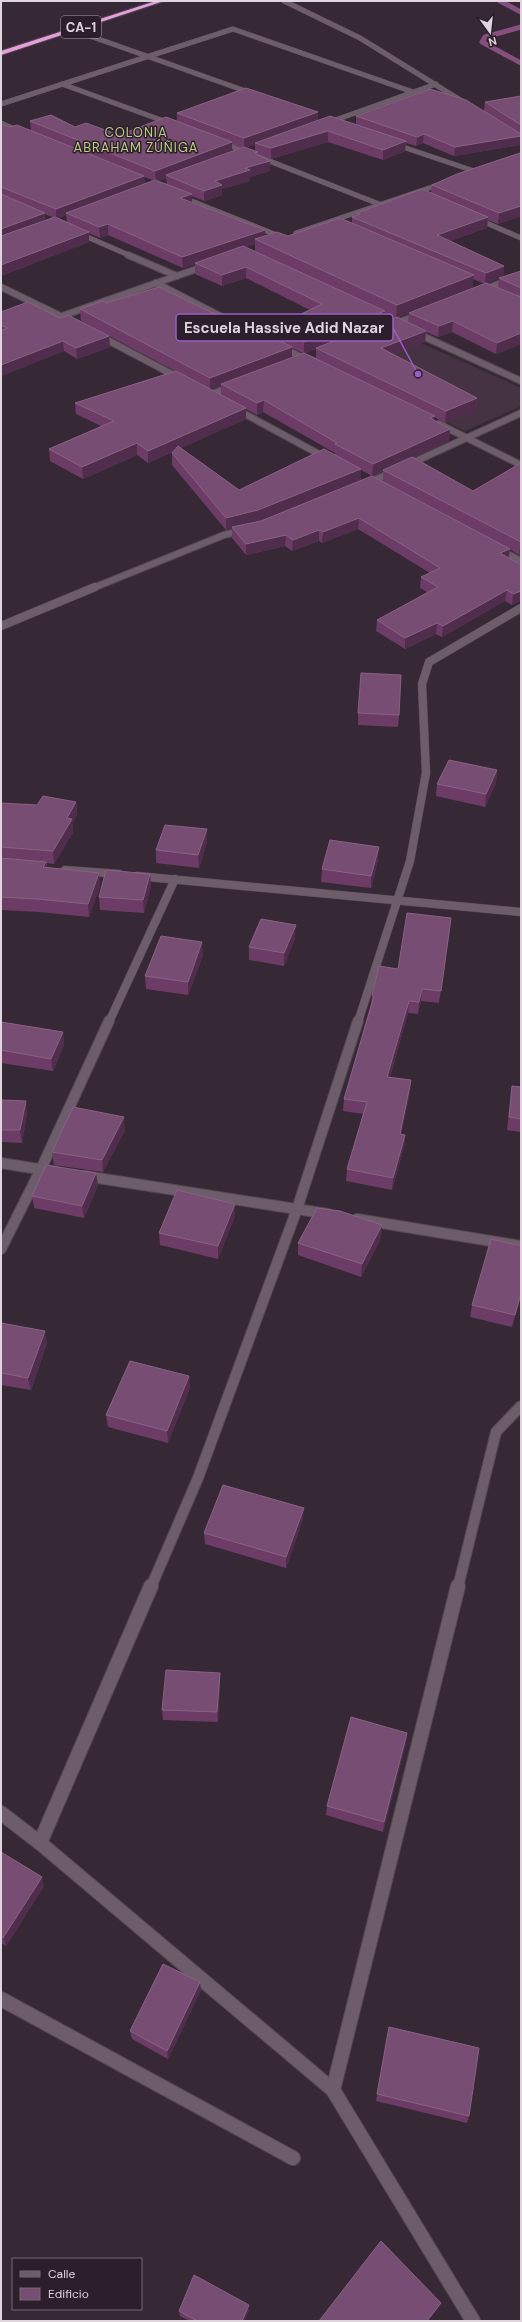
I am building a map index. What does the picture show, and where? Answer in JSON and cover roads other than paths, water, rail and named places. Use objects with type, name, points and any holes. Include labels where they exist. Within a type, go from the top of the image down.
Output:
[{"type":"highway","name":"CA-1","points":[[1,53],[161,1]]},
{"type":"street","points":[[284,1],[360,38],[469,106]]},
{"type":"street","points":[[1,104],[233,29],[413,92]]},
{"type":"street","points":[[73,30],[258,96]]},
{"type":"street","points":[[62,84],[180,128]]},
{"type":"street","points":[[331,122],[436,84]]},
{"type":"street","points":[[324,122],[338,124]]},
{"type":"street","points":[[1,123],[30,135]]},
{"type":"street","points":[[217,141],[379,204]]},
{"type":"street","points":[[389,142],[476,172]]},
{"type":"street","points":[[239,155],[253,149]]},
{"type":"street","points":[[470,175],[484,170]]},
{"type":"street","points":[[271,243],[379,204],[449,182]]},
{"type":"street","points":[[415,193],[422,196]]},
{"type":"street","points":[[176,195],[284,238]]},
{"type":"street","points":[[471,217],[521,238]]},
{"type":"street","points":[[328,222],[335,225]]},
{"type":"street","points":[[69,229],[177,276]]},
{"type":"street","points":[[62,316],[214,263]]},
{"type":"street","points":[[471,294],[521,275]]},
{"type":"street","points":[[156,283],[269,340]]},
{"type":"street","points":[[478,286],[492,292]]},
{"type":"street","points":[[1,287],[83,327]]},
{"type":"street","points":[[381,329],[430,310]]},
{"type":"street","points":[[388,320],[402,327]]},
{"type":"street","points":[[409,330],[521,381]]},
{"type":"street","points":[[90,331],[189,383]]},
{"type":"street","points":[[276,344],[318,366]]},
{"type":"street","points":[[297,361],[311,356]]},
{"type":"street","points":[[210,395],[239,384]]},
{"type":"street","points":[[203,391],[217,398]]},
{"type":"street","points":[[231,406],[336,463]]},
{"type":"street","points":[[357,488],[521,413]]},
{"type":"street","points":[[431,421],[521,465]]},
{"type":"street","points":[[364,478],[378,486]]},
{"type":"street","points":[[1,626],[224,535],[252,528]]},
{"type":"street","points":[[488,544],[521,561]]},
{"type":"street","points":[[40,1843],[198,1478],[297,1209],[395,902],[410,861],[426,772],[422,684],[428,662],[521,608]]},
{"type":"street","points":[[56,869],[175,878],[395,902],[521,912]]},
{"type":"street","points":[[1,1249],[41,1169],[175,878]]},
{"type":"street","points":[[1,1163],[297,1209],[521,1246]]},
{"type":"street","points":[[333,2090],[496,1432],[521,1406]]},
{"type":"street","points":[[1,1813],[40,1843],[333,2090],[473,2321]]},
{"type":"street","points":[[1,1999],[293,2158]]},
{"type":"waterway","points":[[500,1],[521,12]]},
{"type":"waterway","points":[[521,27],[485,37],[482,42],[521,63]]},
{"type":"place","name":"Escuela Hassive Adid Nazar","points":[[418,374]]},
{"type":"district","name":"COLONIA ABRAHAM ZÚÑIGA","points":[[136,140]]}]
